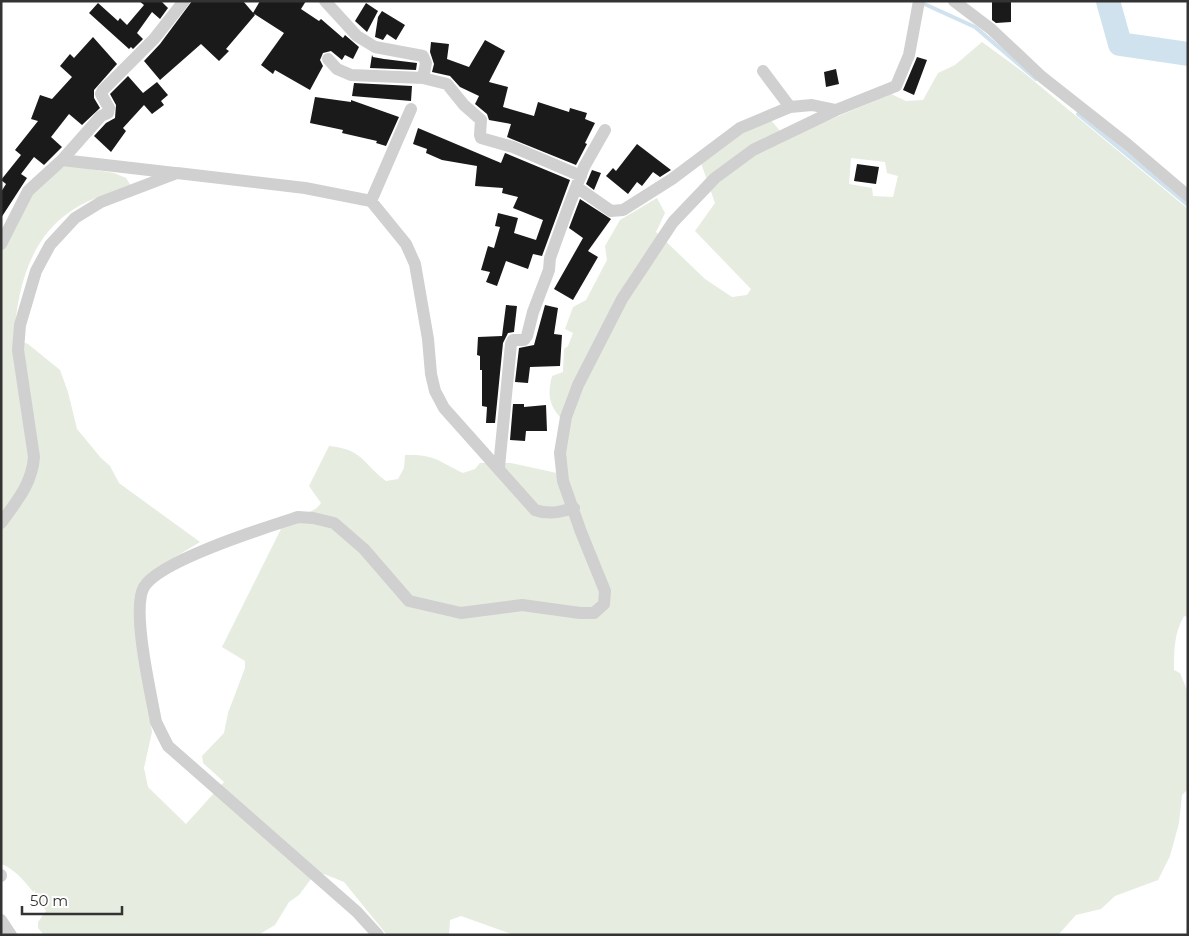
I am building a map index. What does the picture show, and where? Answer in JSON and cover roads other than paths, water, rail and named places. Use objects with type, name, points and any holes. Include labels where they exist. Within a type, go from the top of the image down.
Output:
[{"type":"street","points":[[1,244],[5,224],[28,191],[62,160],[102,116],[108,113],[109,108],[101,94],[103,90],[154,39],[184,1]]},
{"type":"street","points":[[325,1],[358,36],[375,47],[423,56],[426,63],[423,78]]},
{"type":"street","points":[[954,1],[990,29],[1042,77],[1127,144],[1188,196]]},
{"type":"street","points":[[378,935],[357,912],[168,746],[156,722],[139,616],[144,587],[163,570],[203,552],[291,520],[313,518],[334,523],[364,549],[409,602],[461,613],[522,605],[580,613],[594,613],[604,604],[606,591],[581,532],[563,481],[560,453],[566,417],[578,385],[632,284],[673,222],[715,178],[753,150],[836,110],[896,86],[909,55],[919,4]]},
{"type":"street","points":[[328,59],[342,73],[423,78],[450,87],[464,105],[482,120],[481,138],[513,148],[580,182],[611,211],[623,210],[672,179],[740,128],[790,107],[812,105],[836,110]]},
{"type":"street","points":[[763,71],[790,107]]},
{"type":"street","points":[[371,201],[411,109]]},
{"type":"street","points":[[499,467],[511,344],[513,340],[524,340],[528,336],[533,312],[549,270],[550,258],[580,182],[605,130]]},
{"type":"street","points":[[62,160],[305,188],[371,201],[406,244],[415,264],[435,391],[444,408],[499,467],[535,510],[545,514],[574,508]]},
{"type":"street","points":[[1,523],[26,488],[33,471],[34,457],[18,350],[20,325],[36,271],[50,245],[75,218],[102,202],[177,173]]},
{"type":"street","points":[[1,920],[11,935]]},
{"type":"waterway","points":[[1108,1],[1120,44],[1188,54]]},
{"type":"waterway","points":[[920,2],[975,27],[1036,79]]},
{"type":"waterway","points":[[1078,114],[1188,205]]}]
